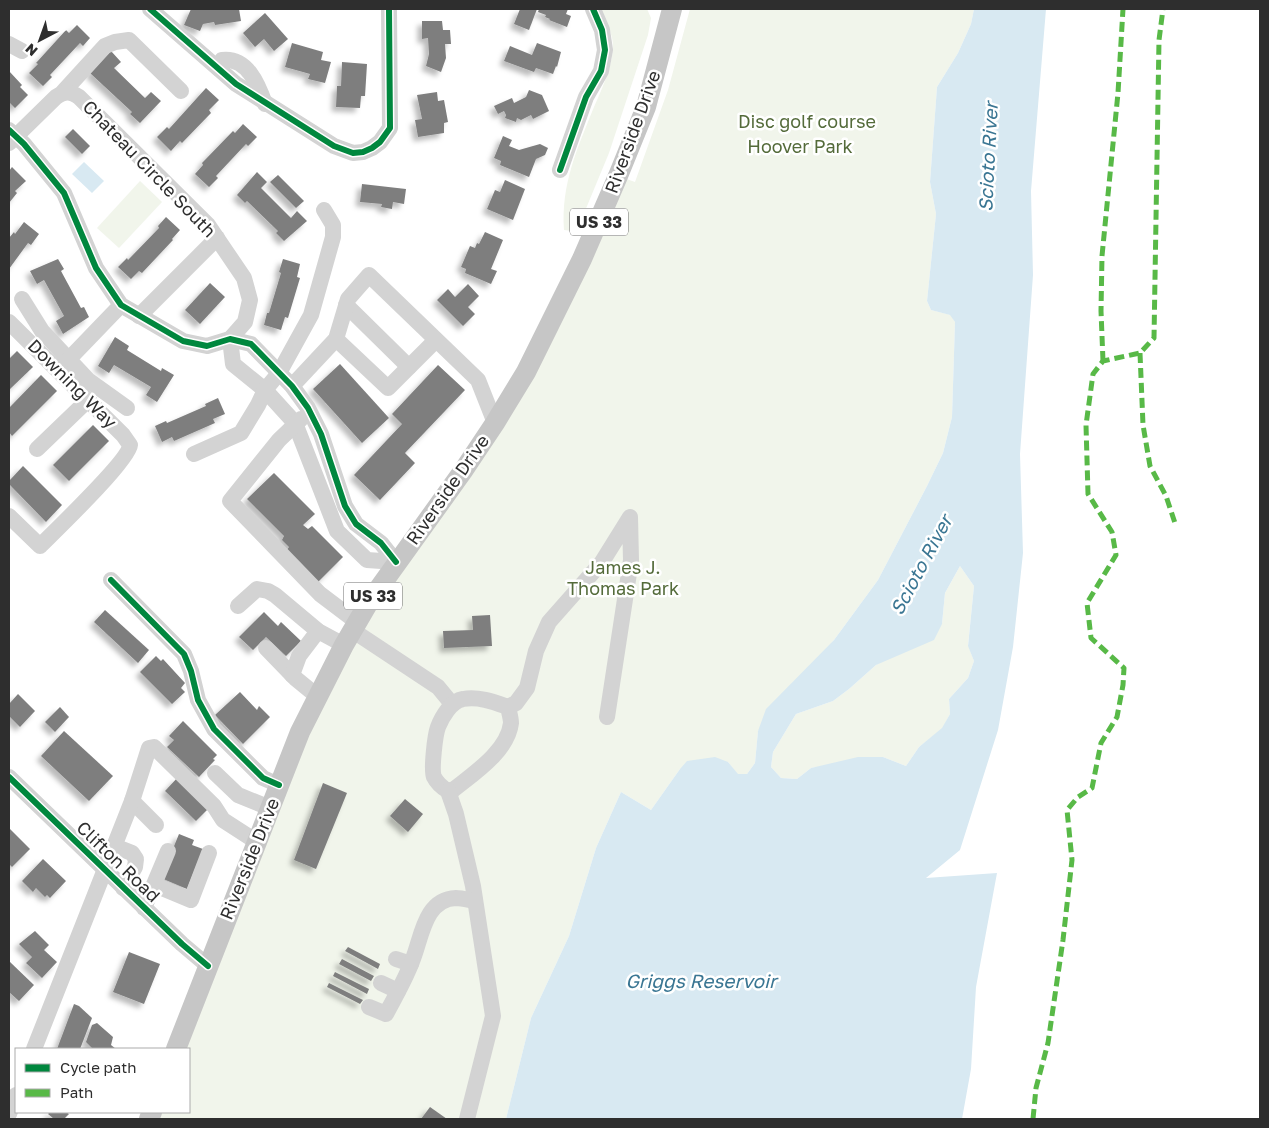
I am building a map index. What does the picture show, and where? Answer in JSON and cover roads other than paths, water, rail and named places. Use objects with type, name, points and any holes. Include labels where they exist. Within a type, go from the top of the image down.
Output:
[{"type":"main road","name":"Riverside Drive","points":[[176,1048],[300,732],[317,696],[351,632],[396,562],[495,423],[530,364],[554,317],[597,225],[646,107],[670,10]]},
{"type":"street","points":[[150,9],[236,84],[334,146],[353,153],[364,152],[372,148],[380,142],[390,128],[389,9]]},
{"type":"street","points":[[560,170],[586,98],[601,71],[605,50],[602,30],[594,9]]},
{"type":"street","points":[[63,92],[105,46],[129,40],[181,91]]},
{"type":"street","name":"Chateau Circle South","points":[[11,136],[63,92],[71,92],[79,97],[208,225],[244,278],[250,300],[244,322],[230,339]]},
{"type":"street","points":[[11,136],[64,193],[96,268],[121,304],[183,341],[207,346],[230,339],[251,344],[292,386],[310,412],[321,434],[345,506],[356,524],[381,543],[396,562]]},
{"type":"street","points":[[194,454],[241,433],[265,390],[279,373],[311,315],[332,237],[333,225],[324,210]]},
{"type":"street","points":[[139,316],[216,238]]},
{"type":"street","points":[[292,386],[336,339],[348,299],[368,275],[478,380],[495,423]]},
{"type":"street","points":[[22,299],[42,331],[88,380],[127,408]]},
{"type":"street","points":[[69,359],[121,304]]},
{"type":"street","points":[[346,305],[409,366]]},
{"type":"street","name":"Downing Way","points":[[9,323],[123,435],[130,445],[130,450],[93,493],[40,546],[9,516]]},
{"type":"street","points":[[230,339],[233,364],[265,390],[295,423],[337,532],[367,560],[396,562]]},
{"type":"street","points":[[336,339],[388,388],[436,340]]},
{"type":"street","points":[[37,449],[88,400]]},
{"type":"street","points":[[310,412],[295,423],[230,501],[320,594],[351,632],[438,687],[452,704]]},
{"type":"street","points":[[467,1119],[493,1016],[475,901],[456,814],[448,791],[433,776],[438,727],[452,704],[461,699],[489,700],[508,707],[516,703],[527,688],[536,651],[549,622],[602,562],[630,517],[631,560],[607,717]]},
{"type":"street","points":[[111,580],[184,654],[191,670],[198,700],[214,728],[263,778],[279,785]]},
{"type":"street","points":[[238,606],[256,589],[268,591],[318,631],[351,632]]},
{"type":"street","points":[[292,674],[299,656],[318,631]]},
{"type":"street","points":[[266,648],[317,696]]},
{"type":"street","points":[[448,791],[453,790],[488,762],[498,749],[507,735],[511,722],[508,707]]},
{"type":"street","points":[[34,1048],[132,801],[149,748],[154,747],[214,806],[218,825],[257,842]]},
{"type":"street","points":[[215,773],[238,795],[270,808]]},
{"type":"street","name":"Clifton Road","points":[[9,777],[144,908],[208,966]]},
{"type":"street","points":[[132,801],[156,825]]},
{"type":"street","points":[[114,846],[132,853],[136,859],[135,868],[123,888]]},
{"type":"street","points":[[144,908],[168,851]]},
{"type":"street","points":[[155,885],[191,900],[209,853]]},
{"type":"street","points":[[369,1007],[386,1014],[398,991],[404,961],[429,914],[435,907],[446,900],[456,898],[475,901]]},
{"type":"street","points":[[381,983],[398,991]]},
{"type":"street","points":[[9,1114],[15,1098]]},
{"type":"water","points":[[974,9],[1046,9],[1031,191],[1033,275],[1020,454],[1023,553],[1013,647],[998,730],[960,850],[926,878],[997,873],[976,987],[971,1069],[962,1119],[506,1119],[531,1018],[569,936],[596,848],[621,792],[651,810],[687,761],[715,757],[728,762],[738,774],[747,774],[755,763],[758,731],[766,709],[834,640],[878,580],[943,453],[952,417],[955,322],[950,315],[931,310],[927,301],[936,214],[930,182],[937,87],[958,53],[971,24]],"holes":[[[960,566],[974,586],[968,646],[974,661],[968,678],[949,699],[950,714],[942,728],[919,747],[906,766],[883,757],[858,757],[811,768],[797,779],[781,778],[771,767],[773,752],[796,714],[833,701],[876,665],[934,640],[942,624],[945,593]]]},
{"type":"water","points":[[84,162],[104,181],[92,193],[72,174]]},
{"type":"park label","name":"Disc golf course","points":[[807,122]]},
{"type":"park label","name":"Hoover Park","points":[[800,147]]},
{"type":"park label","name":"James J. Thomas Park","points":[[623,578]]},
{"type":"water label","name":"Scioto River","points":[[988,157]]},
{"type":"water label","name":"Scioto River","points":[[921,565]]},
{"type":"water label","name":"Griggs Reservoir","points":[[701,981]]}]
